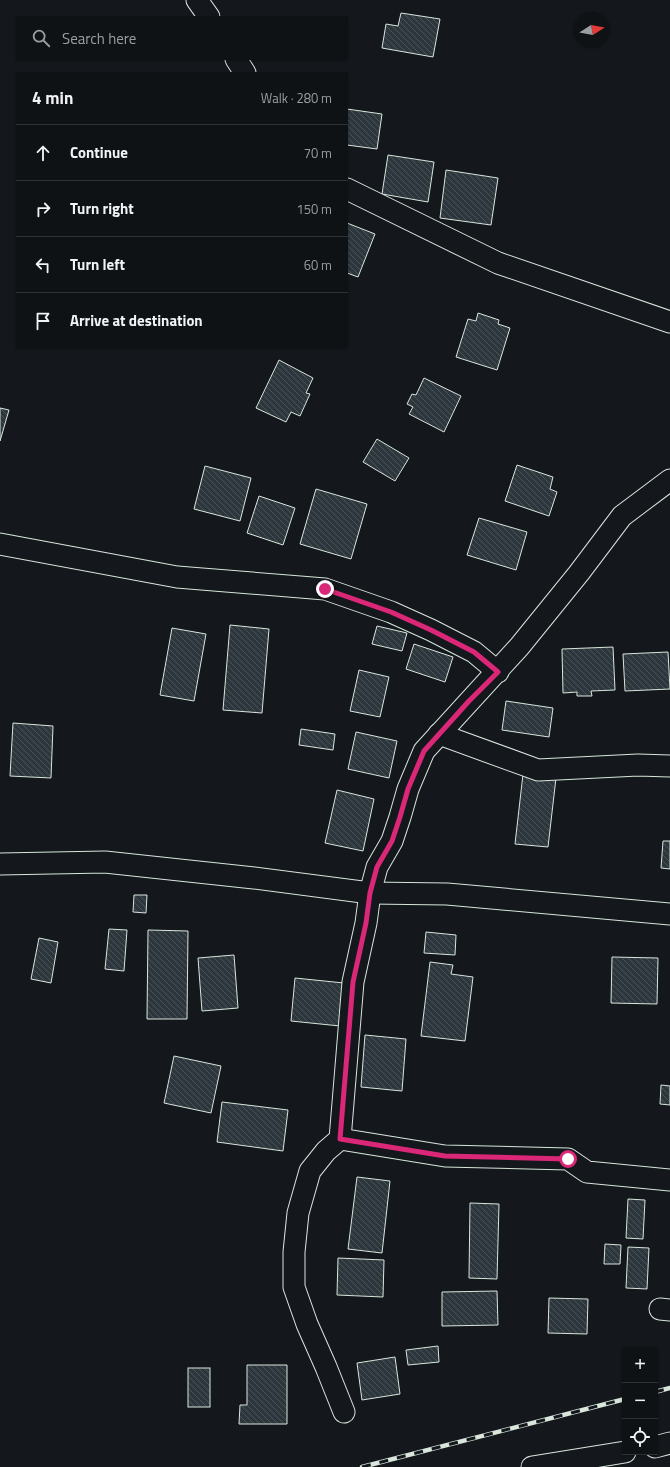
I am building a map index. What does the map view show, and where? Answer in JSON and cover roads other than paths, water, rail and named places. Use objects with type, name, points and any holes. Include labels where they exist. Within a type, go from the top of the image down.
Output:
[{"type":"street","points":[[198,0],[207,16]]},
{"type":"street","points":[[237,60],[244,72]]},
{"type":"street","points":[[348,189],[498,263],[670,322]]},
{"type":"street","points":[[344,1412],[307,1324],[294,1287],[294,1252],[298,1213],[310,1171],[326,1151],[340,1139],[353,982],[366,923],[370,893],[377,867],[392,841],[408,789],[424,751],[469,701],[498,672],[574,579],[622,516],[670,480]]},
{"type":"street","points":[[0,544],[177,576],[325,589],[391,612],[431,630],[474,652],[498,672]]},
{"type":"street","points":[[439,734],[538,770],[638,765],[670,766]]},
{"type":"street","points":[[0,864],[105,862],[254,878],[370,893],[447,894],[670,914]]},
{"type":"street","points":[[340,1139],[445,1156],[568,1159],[587,1172],[670,1180]]},
{"type":"street","points":[[658,1446],[670,1443]]},
{"type":"street","points":[[532,1467],[622,1453]]},
{"type":"railway","points":[[658,1391],[670,1388]]},
{"type":"railway","points":[[362,1467],[622,1400]]}]
